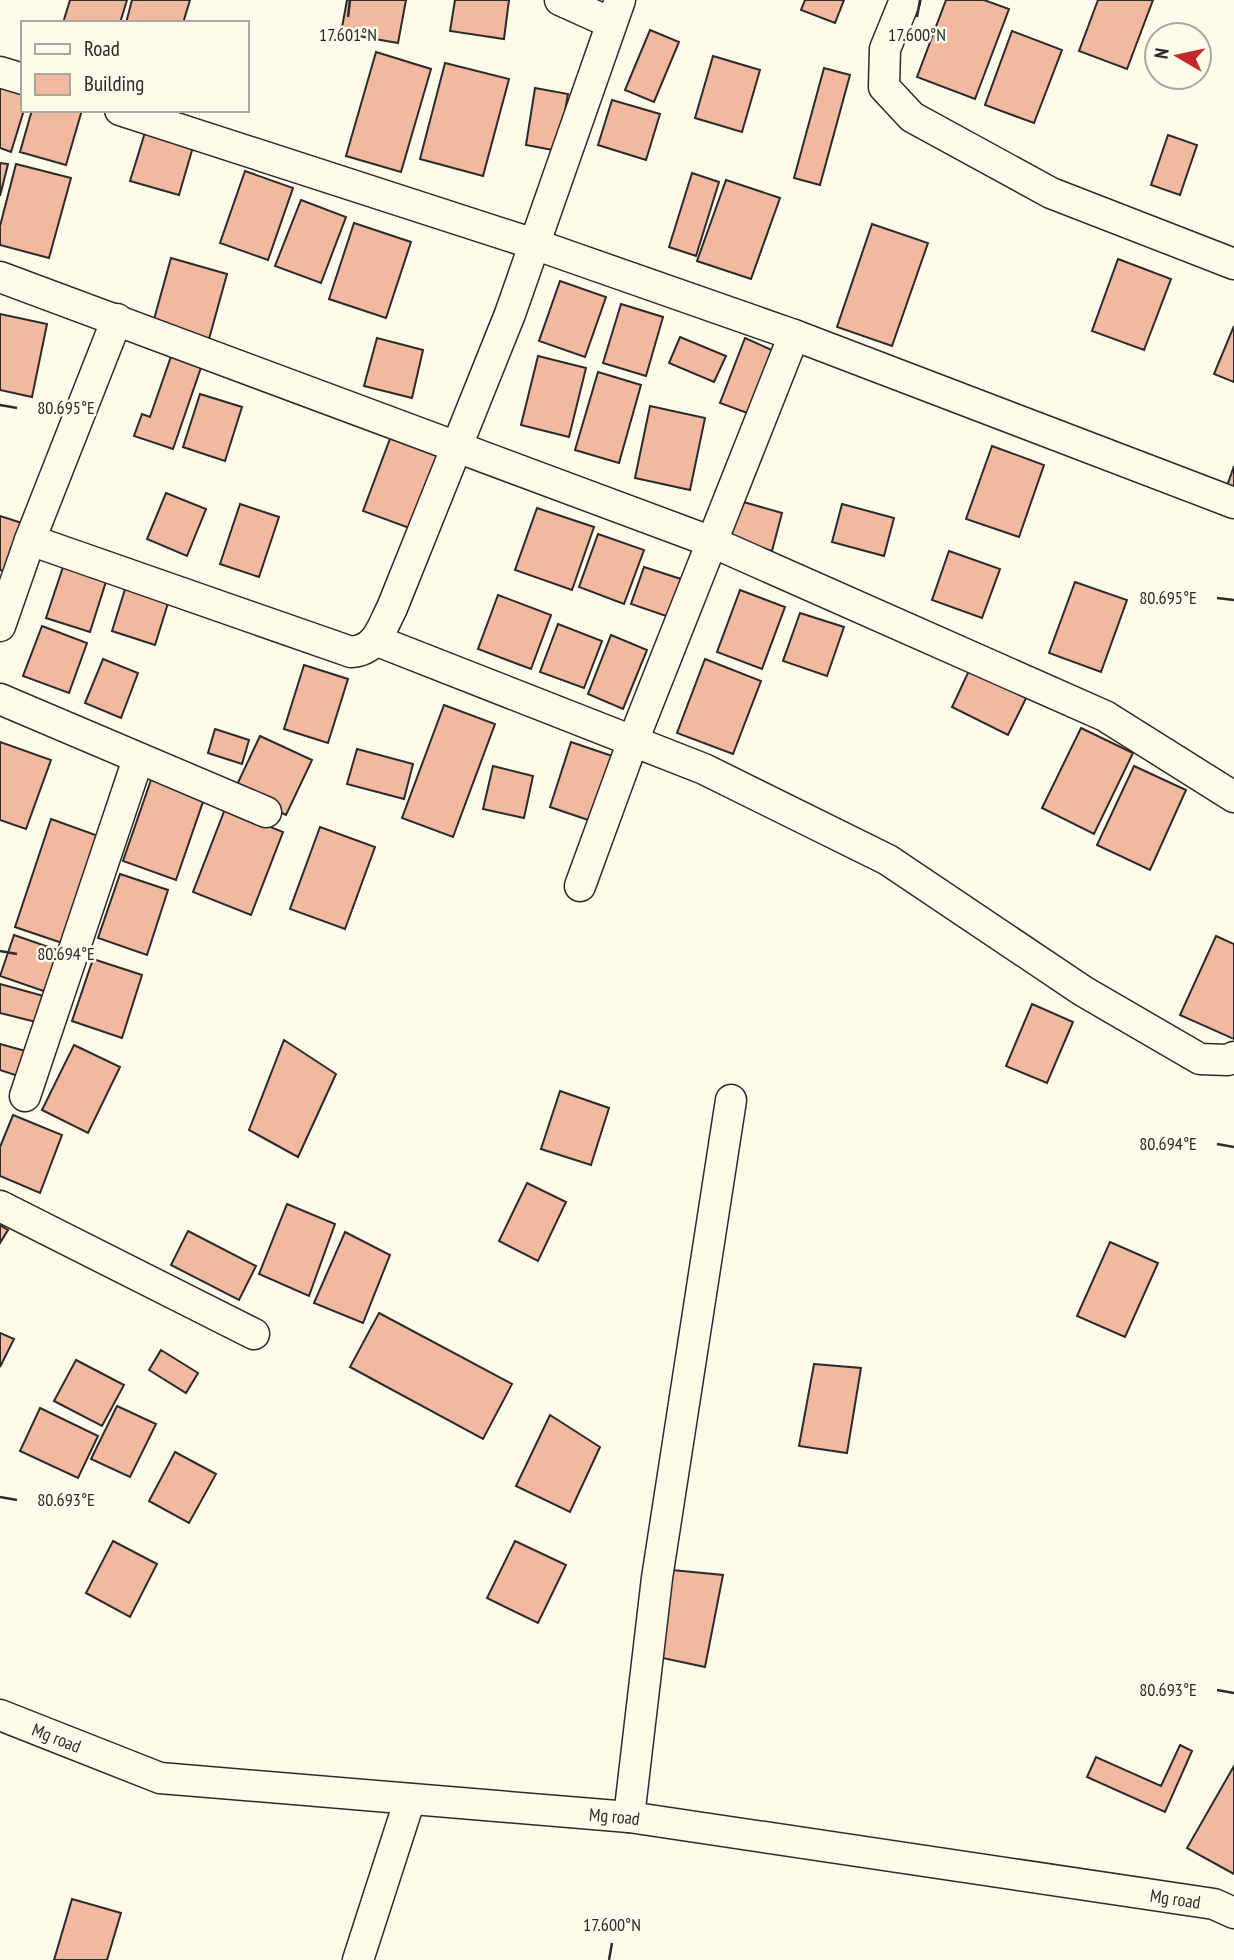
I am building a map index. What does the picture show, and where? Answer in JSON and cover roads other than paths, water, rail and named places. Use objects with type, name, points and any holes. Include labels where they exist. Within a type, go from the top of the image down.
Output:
[{"type":"street","points":[[30,540],[351,652],[365,651],[375,640],[393,608],[510,314],[615,12],[560,0]]},
{"type":"street","points":[[905,0],[885,49],[884,88],[912,117],[1051,193],[1234,264]]},
{"type":"street","points":[[0,72],[21,78]]},
{"type":"street","points":[[126,112],[534,244],[794,335],[1234,503]]},
{"type":"street","points":[[0,277],[712,542],[1105,716],[1234,797]]},
{"type":"street","points":[[0,626],[30,540],[117,319]]},
{"type":"street","points":[[580,886],[633,741],[794,335]]},
{"type":"street","points":[[375,640],[704,769],[888,860],[1083,990],[1200,1059],[1228,1060],[1234,1057]]},
{"type":"street","points":[[0,699],[266,813]]},
{"type":"street","points":[[25,1096],[138,759]]},
{"type":"street","points":[[629,1817],[657,1578],[731,1100]]},
{"type":"street","points":[[0,1206],[254,1334]]},
{"type":"street","name":"Mg road","points":[[0,1715],[160,1778],[629,1817],[1214,1903],[1234,1913]]},
{"type":"street","points":[[358,1960],[411,1799]]}]
